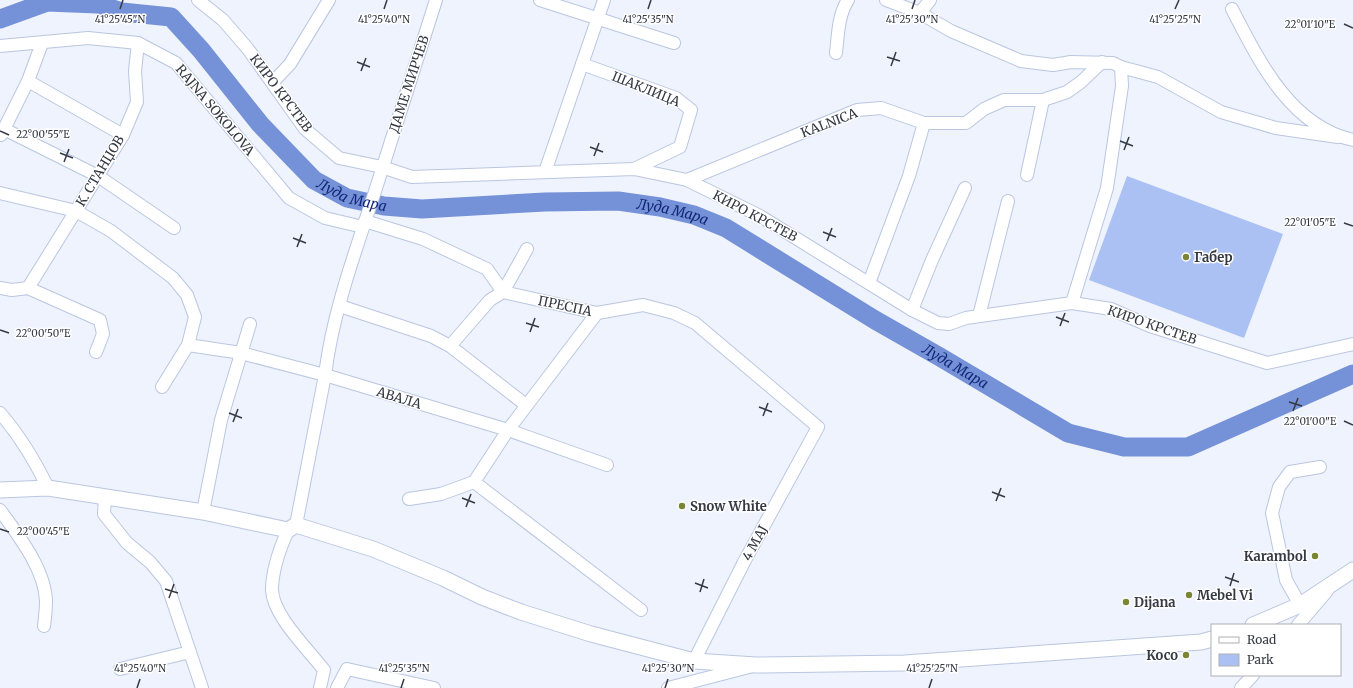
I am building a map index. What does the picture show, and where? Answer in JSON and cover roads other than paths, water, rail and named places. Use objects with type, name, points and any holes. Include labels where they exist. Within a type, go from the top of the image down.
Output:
[{"type":"main road","points":[[0,490],[48,488],[292,527],[373,549],[443,578],[482,597],[521,612],[591,634],[694,661],[756,665],[906,662],[1201,642],[1211,639]]},
{"type":"main road","points":[[1255,624],[1300,605],[1353,570]]},
{"type":"street","name":"КИРО КРСТЕВ","points":[[198,0],[223,20],[273,82],[305,129],[339,158],[382,167],[412,177],[634,169],[687,180],[760,216],[912,310],[938,324],[949,324],[966,318],[1072,303],[1111,308],[1150,326],[1267,363],[1353,344]]},
{"type":"street","points":[[273,82],[290,64],[329,0]]},
{"type":"street","name":"ДАМЕ МИРЧЕВ","points":[[320,688],[324,670],[285,623],[272,590],[280,549],[292,527],[325,375],[328,354],[340,306],[364,224],[436,0]]},
{"type":"street","points":[[540,0],[598,20],[674,43]]},
{"type":"street","points":[[545,172],[604,0]]},
{"type":"street","points":[[836,53],[840,23],[844,6],[848,0]]},
{"type":"street","points":[[886,0],[920,13],[951,31],[1021,61],[1053,65],[1071,62],[1113,63],[1121,67],[1158,77],[1221,112],[1276,128],[1353,140]]},
{"type":"street","points":[[920,13],[930,0]]},
{"type":"street","points":[[1232,8],[1256,56],[1284,96],[1312,122],[1338,137]]},
{"type":"street","name":"RAJNA SOKOLOVA","points":[[0,46],[88,38],[138,44],[176,63],[289,198],[324,218],[364,224]]},
{"type":"street","points":[[42,43],[28,81],[2,133],[98,176],[174,228]]},
{"type":"street","name":"К. СТАНЏОВ","points":[[28,288],[123,135],[137,102],[135,71],[138,44]]},
{"type":"street","name":"KALNICA","points":[[687,180],[857,110],[880,108],[924,123],[966,123],[984,109],[1004,100],[1043,100],[1067,92],[1081,82],[1102,62]]},
{"type":"street","name":"ШАКЛИЦА","points":[[582,64],[676,98],[691,110],[680,147],[634,169]]},
{"type":"street","points":[[1072,303],[1107,188],[1122,86],[1121,67]]},
{"type":"street","points":[[28,81],[123,135]]},
{"type":"street","points":[[1027,175],[1043,100]]},
{"type":"street","points":[[868,283],[908,176],[924,123]]},
{"type":"street","points":[[912,310],[932,260],[965,188]]},
{"type":"street","points":[[0,193],[76,210],[111,231],[173,278],[187,296],[195,317],[188,345],[162,387]]},
{"type":"street","points":[[979,316],[1008,201]]},
{"type":"street","points":[[364,224],[423,239],[487,269],[503,292]]},
{"type":"street","points":[[450,346],[490,300],[503,292],[527,249]]},
{"type":"street","points":[[0,288],[12,290],[28,288],[100,320],[103,334],[96,352]]},
{"type":"street","name":"ПРЕСПА","points":[[503,292],[597,313],[644,304],[674,313],[695,323],[818,427]]},
{"type":"street","points":[[340,306],[431,336],[450,346],[526,405]]},
{"type":"street","points":[[409,499],[441,494],[474,482],[526,405],[597,313]]},
{"type":"street","points":[[203,512],[220,420],[250,324]]},
{"type":"street","name":"АВАЛА","points":[[188,345],[242,353],[325,375],[508,430],[607,465]]},
{"type":"street","points":[[0,413],[17,433],[36,463],[48,488]]},
{"type":"street","name":"4 МАЈ","points":[[694,661],[744,562],[818,427]]},
{"type":"street","points":[[1300,605],[1286,580],[1272,513],[1279,487],[1290,472],[1320,467]]},
{"type":"street","points":[[474,482],[641,610]]},
{"type":"street","points":[[105,496],[104,514],[127,543],[150,562],[166,581],[202,688]]},
{"type":"street","points":[[0,510],[24,543],[38,568],[46,600],[44,626]]},
{"type":"street","points":[[1299,624],[1333,583]]},
{"type":"street","points":[[120,669],[190,652]]},
{"type":"street","points":[[668,688],[756,665]]},
{"type":"street","points":[[337,688],[347,669],[434,688]]},
{"type":"street","points":[[1241,688],[1252,676]]},
{"type":"waterway","name":"Луда Мара","points":[[0,19],[47,2],[97,4],[122,12],[171,17],[201,50],[260,124],[314,180],[347,198],[384,206],[422,209],[545,202],[618,201],[660,207],[694,215],[726,228],[875,320],[1068,433],[1124,447],[1188,447],[1353,374]]},
{"type":"place","name":"Габер","points":[[1186,257]]},
{"type":"place","name":"Snow White","points":[[682,506]]},
{"type":"place","name":"Karambol","points":[[1315,556]]},
{"type":"place","name":"Mebel Vi","points":[[1189,595]]},
{"type":"place","name":"Dijana","points":[[1126,602]]},
{"type":"place","name":"Koco","points":[[1186,655]]}]
